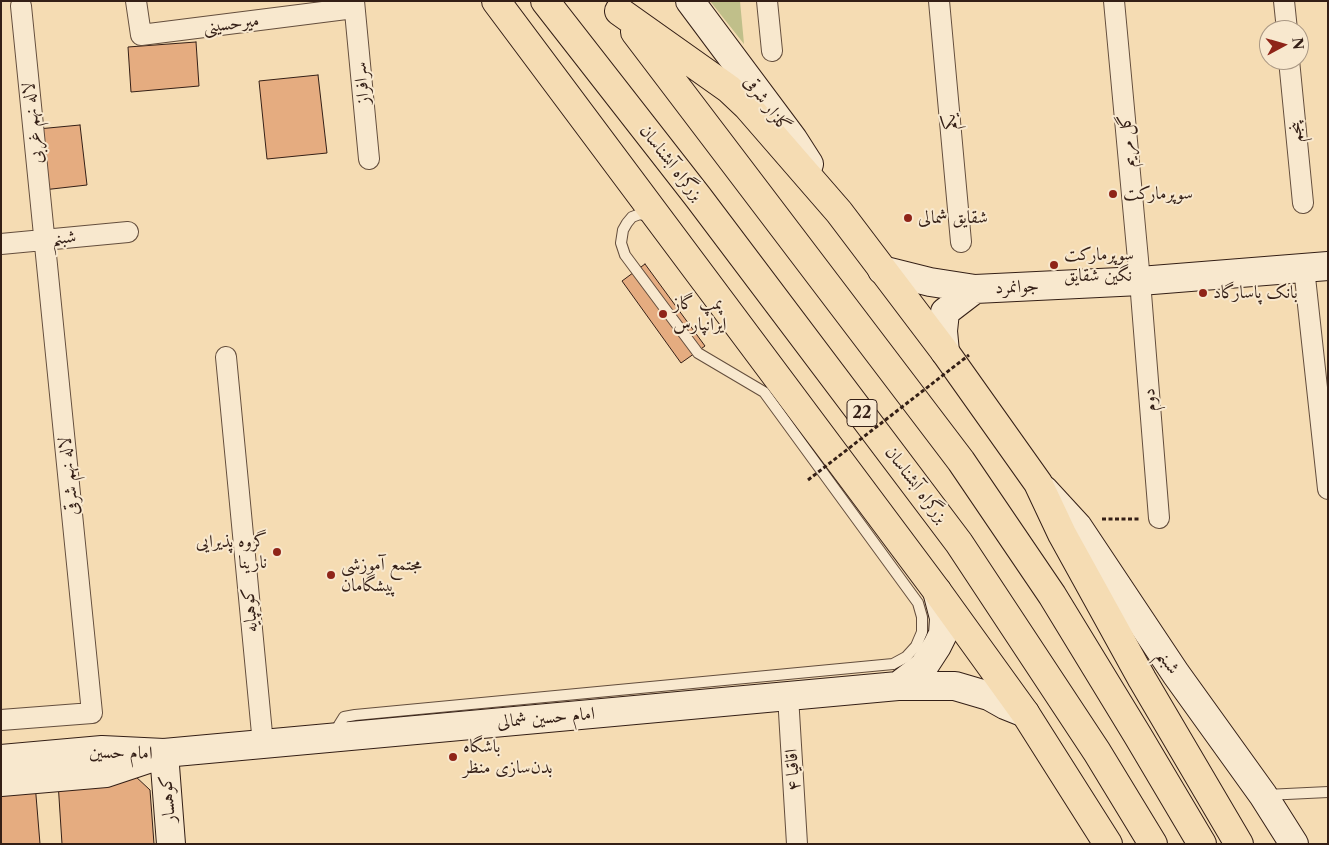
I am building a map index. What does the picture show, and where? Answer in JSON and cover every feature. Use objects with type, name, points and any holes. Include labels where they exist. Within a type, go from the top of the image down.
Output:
[{"type":"highway","points":[[496,1],[937,591],[1025,713],[1108,844]]},
{"type":"highway","name":"بزرگراه آبشناسان","points":[[545,1],[704,204],[959,543],[1097,752],[1153,844]]},
{"type":"highway","points":[[616,6],[730,89],[747,106],[839,212],[882,270],[956,353],[1038,483],[1062,534],[1142,678],[1239,844]]},
{"type":"highway","points":[[616,6],[961,462],[1052,595],[1202,844]]},
{"type":"street","name":"میرحسینی","points":[[136,1],[141,35],[354,4]]},
{"type":"street","name":"گلزار شرقی","points":[[690,1],[793,139],[839,212]]},
{"type":"street","points":[[767,1],[772,52]]},
{"type":"street","name":"یکم","points":[[939,1],[961,242]]},
{"type":"street","name":"گل مریم","points":[[1114,1],[1140,281]]},
{"type":"street","points":[[1284,1],[1286,20]]},
{"type":"street","name":"سرافراز","points":[[354,4],[369,159]]},
{"type":"street","name":"لاله نهم غربی","points":[[21,6],[45,240]]},
{"type":"street","name":"پنجم","points":[[1291,70],[1303,204]]},
{"type":"street","name":"شبنم","points":[[1,244],[128,232]]},
{"type":"street","name":"لاله نهم شرقی","points":[[1,720],[92,714],[45,240]]},
{"type":"street","points":[[1316,267],[1328,489]]},
{"type":"street","name":"جوانمرد","points":[[882,270],[930,282],[975,289],[1140,281],[1316,267]]},
{"type":"street","name":"دوم","points":[[1140,281],[1159,518]]},
{"type":"street","points":[[956,353],[944,331],[945,312],[975,289]]},
{"type":"street","name":"کوهپایه","points":[[226,357],[263,744]]},
{"type":"street","name":"شبنم","points":[[1038,483],[1078,527],[1176,674],[1263,795],[1294,844]]},
{"type":"street","points":[[898,686],[924,666],[938,646],[943,634],[944,618],[937,591]]},
{"type":"street","name":"امام حسین شمالی","points":[[164,753],[898,686],[955,686],[989,696],[1025,713]]},
{"type":"street","name":"اقاقیا ۴","points":[[788,696],[797,844]]},
{"type":"street","name":"امام حسین","points":[[1,759],[102,750],[164,753]]},
{"type":"street","name":"امام حسین","points":[[1,782],[106,774],[164,753]]},
{"type":"street","name":"کوهسار","points":[[164,753],[171,844]]},
{"type":"lane","points":[[348,736],[342,734],[339,725],[344,717],[355,714],[893,664],[906,657],[916,646],[922,632],[922,617],[918,603],[764,392],[698,353],[625,255],[621,243],[623,230],[632,217],[640,214],[649,216],[662,223]]},
{"type":"lane","points":[[1263,795],[1328,792]]},
{"type":"path","points":[[808,480],[956,353]]},
{"type":"shaded area","points":[[710,1],[740,1],[744,44]]},
{"type":"building","points":[[196,42],[199,86],[131,92],[128,47]]},
{"type":"building","points":[[318,75],[327,153],[267,159],[259,81]]},
{"type":"building","points":[[80,125],[87,185],[43,190],[38,129]]},
{"type":"building","name":"پمپ گاز ایرانپارس","points":[[645,264],[705,346],[681,363],[622,281]]},
{"type":"building","points":[[134,775],[150,790],[154,844],[62,844],[58,782]]},
{"type":"building","points":[[35,783],[40,844],[1,844],[1,786]]},
{"type":"place","name":"سوپرمارکت","points":[[1113,194]]},
{"type":"place","name":"شقایق شمالی","points":[[908,218]]},
{"type":"place","name":"سوپرمارکت نگین شقایق","points":[[1054,265]]},
{"type":"place","name":"بانک پاسارگاد","points":[[1203,293]]},
{"type":"place","name":"پمپ گاز ایرانپارس","points":[[663,314]]},
{"type":"place","name":"گروه پذیرایی نارینا","points":[[277,552]]},
{"type":"place","name":"مجتمع آموزشی پیشگامان","points":[[331,575]]},
{"type":"place","name":"باشگاه بدن‌سازی منظر","points":[[453,757]]}]
